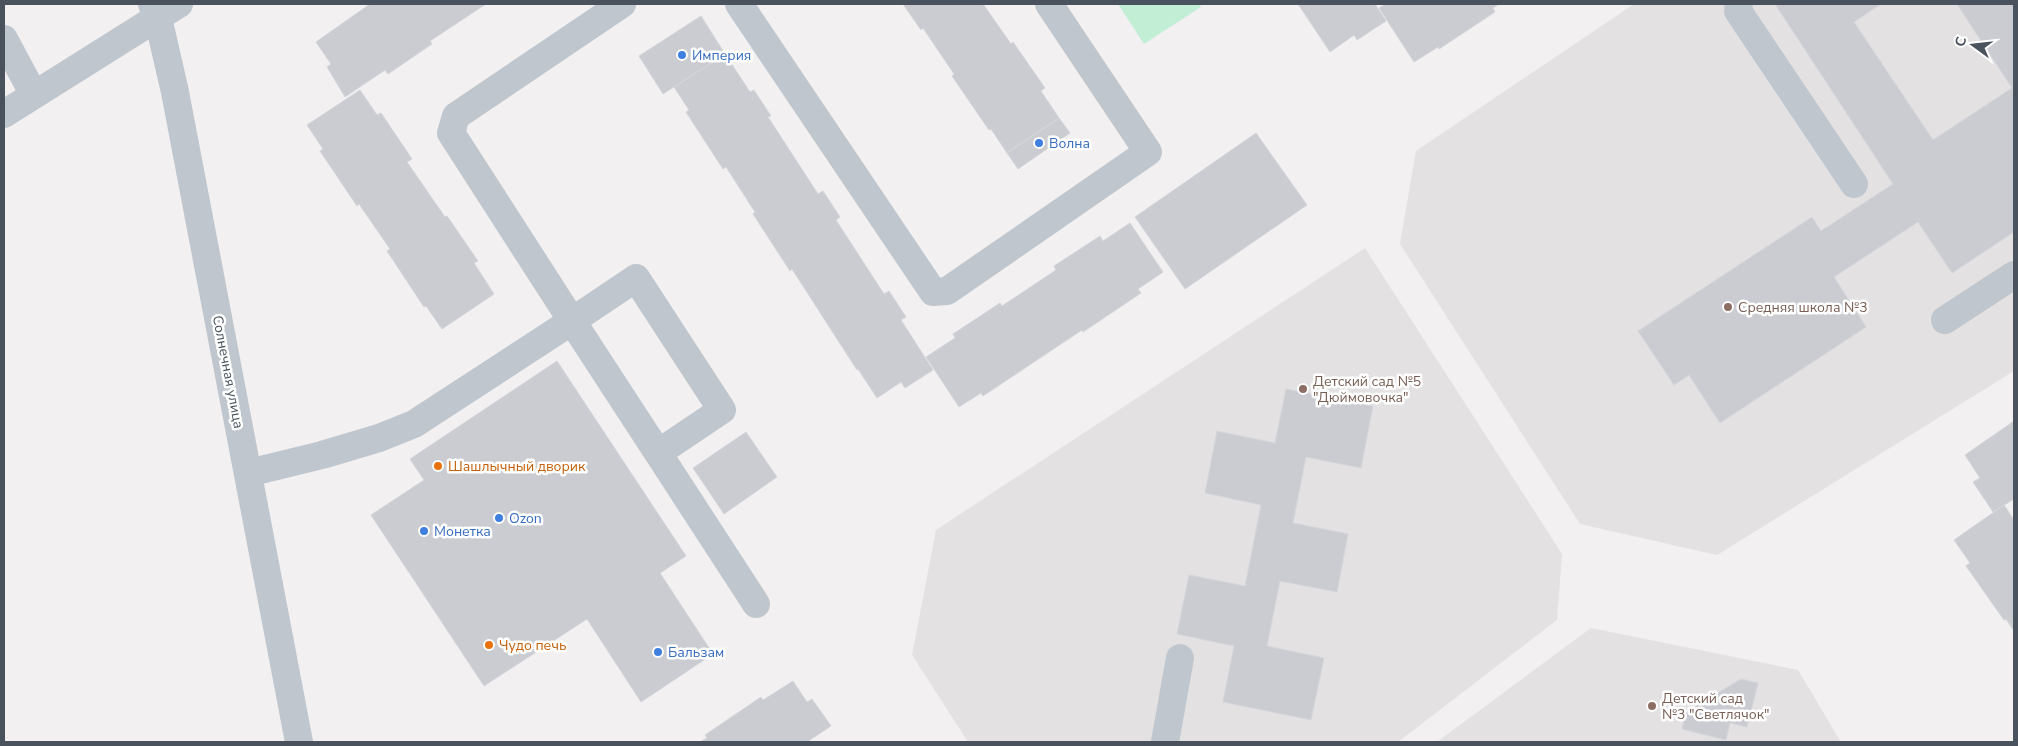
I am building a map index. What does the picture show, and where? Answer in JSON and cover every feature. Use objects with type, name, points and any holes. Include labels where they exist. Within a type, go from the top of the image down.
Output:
[{"type":"street","points":[[622,4],[456,116],[451,133],[756,604]]},
{"type":"street","points":[[739,4],[934,292],[947,290],[1148,152],[1048,4]]},
{"type":"street","points":[[1738,4],[1738,11],[1854,184]]},
{"type":"street","points":[[4,114],[163,9]]},
{"type":"street","name":"Солнечная улица","points":[[163,9],[175,92],[299,742]]},
{"type":"street","points":[[4,39],[34,95]]},
{"type":"street","points":[[1945,320],[2014,275]]},
{"type":"street","points":[[248,473],[322,455],[379,438],[414,424],[636,278],[722,410],[658,453]]},
{"type":"street","points":[[1165,742],[1180,658]]},
{"type":"shaded area","name":"Средняя школа №3","points":[[1634,4],[2014,4],[2014,371],[1717,555],[1580,524],[1400,244],[1416,151]]},
{"type":"shaded area","name":"Детский сад №5 \"Дюймовочка\"","points":[[1365,248],[1562,554],[1557,620],[1398,742],[968,742],[912,655],[936,530]]},
{"type":"shaded area","name":"Детский сад №3 \"Светлячок\"","points":[[1591,628],[1798,670],[1841,742],[1437,742]]},
{"type":"green space","points":[[1118,4],[1199,4],[1201,7],[1144,44]]},
{"type":"building","points":[[370,4],[486,4],[430,41],[432,44],[388,74],[385,70],[345,97],[327,67],[331,64],[316,42]]},
{"type":"building","points":[[903,4],[983,4],[1011,44],[1013,42],[1045,88],[1041,91],[1059,118],[1007,153],[952,76],[954,74],[923,28],[921,30]]},
{"type":"building","points":[[1298,4],[1375,4],[1386,21],[1357,40],[1354,35],[1330,52]]},
{"type":"building","points":[[1386,4],[1499,4],[1493,8],[1495,12],[1439,49],[1438,47],[1414,62],[1379,8]]},
{"type":"building","points":[[1775,4],[1881,4],[1854,22],[1933,140],[2012,88],[1957,4],[2014,4],[2014,232],[1952,273],[1918,222],[1834,277],[1866,327],[1720,423],[1689,375],[1674,385],[1638,331],[1812,217],[1821,231],[1893,184]]},
{"type":"building","name":"Империя","points":[[701,16],[725,54],[663,94],[639,56]]},
{"type":"building","points":[[725,54],[750,92],[754,90],[771,116],[768,117],[818,194],[823,191],[840,217],[836,220],[884,294],[889,291],[906,317],[901,320],[933,370],[905,388],[901,382],[877,398],[792,269],[790,271],[753,214],[755,212],[726,167],[723,169],[686,112],[689,110],[674,87]]},
{"type":"building","points":[[360,90],[377,115],[381,113],[412,159],[407,162],[478,261],[474,263],[494,294],[442,329],[426,306],[424,307],[387,251],[390,249],[359,204],[357,206],[320,151],[323,149],[307,125]]},
{"type":"building","name":"Волна","points":[[1059,118],[1070,133],[1018,169],[1007,153]]},
{"type":"building","points":[[1256,133],[1307,205],[1185,289],[1135,217]]},
{"type":"building","points":[[1130,223],[1163,272],[1138,289],[1141,293],[1083,332],[1082,330],[983,396],[981,393],[959,407],[926,357],[955,338],[953,334],[1000,303],[1002,306],[1056,270],[1054,266],[1100,236],[1103,241]]},
{"type":"building","points":[[557,361],[686,556],[660,573],[713,654],[641,702],[587,619],[484,686],[371,515],[424,480],[410,459]]},
{"type":"building","points":[[1286,389],[1373,406],[1361,468],[1306,457],[1293,523],[1348,534],[1337,592],[1280,581],[1267,646],[1324,658],[1311,720],[1223,702],[1234,646],[1177,634],[1189,575],[1245,586],[1261,505],[1205,493],[1217,431],[1275,443]]},
{"type":"building","points":[[2014,421],[2014,499],[1993,512],[1973,482],[1980,478],[1965,455]]},
{"type":"building","points":[[746,432],[777,477],[724,514],[693,468]]},
{"type":"building","points":[[2004,505],[2014,520],[2014,631],[2006,619],[2004,620],[1966,566],[1970,563],[1954,540]]},
{"type":"building","points":[[1741,679],[1758,683],[1747,727],[1730,723],[1726,740],[1682,729],[1686,712]]},
{"type":"building","points":[[793,681],[807,702],[812,699],[831,726],[807,742],[700,742],[707,738],[705,735],[761,697],[763,700]]},
{"type":"place","name":"Империя","points":[[682,55]]},
{"type":"place","name":"Волна","points":[[1039,143]]},
{"type":"place","name":"Средняя школа №3","points":[[1728,307]]},
{"type":"place","name":"Детский сад №5 \"Дюймовочка\"","points":[[1303,389]]},
{"type":"place","name":"Шашлычный дворик","points":[[438,466]]},
{"type":"place","name":"Ozon","points":[[499,518]]},
{"type":"place","name":"Монетка","points":[[424,531]]},
{"type":"place","name":"Чудо печь","points":[[489,645]]},
{"type":"place","name":"Бальзам","points":[[658,652]]},
{"type":"place","name":"Детский сад №3 \"Светлячок\"","points":[[1652,706]]}]
